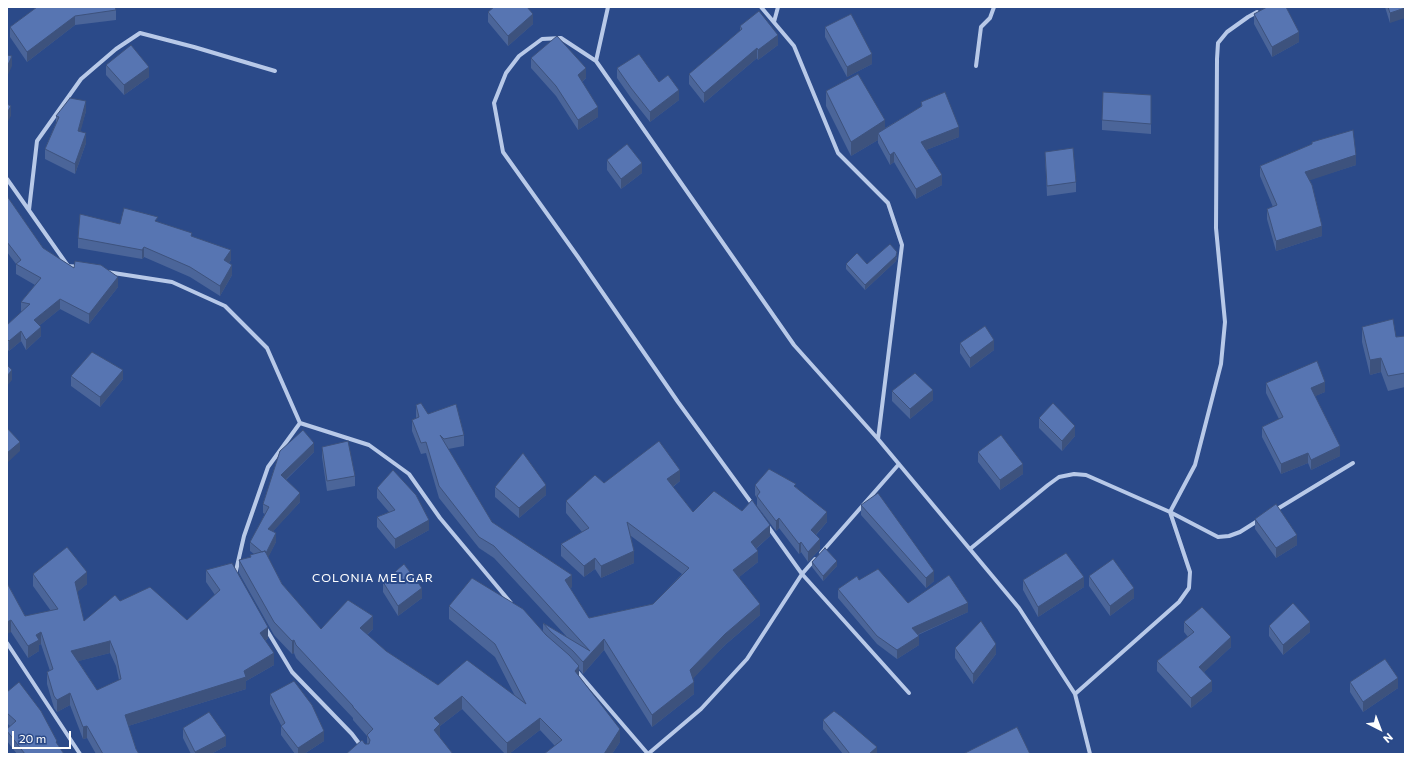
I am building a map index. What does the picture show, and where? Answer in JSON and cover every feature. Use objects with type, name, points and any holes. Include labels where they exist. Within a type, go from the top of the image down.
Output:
[{"type":"street","points":[[596,61],[608,7]]},
{"type":"street","points":[[761,7],[794,46],[838,153],[888,203],[902,245],[878,439]]},
{"type":"street","points":[[774,22],[778,7]]},
{"type":"street","points":[[976,66],[981,27],[990,18],[994,7]]},
{"type":"street","points":[[1075,694],[1179,602],[1189,588],[1190,572],[1170,512],[1195,465],[1222,364],[1225,322],[1216,228],[1218,43],[1227,32],[1239,23],[1262,10]]},
{"type":"street","points":[[29,210],[38,141],[81,79],[116,49],[140,34],[194,47],[275,71]]},
{"type":"street","points":[[756,510],[678,402],[578,257],[503,152],[494,103],[506,73],[518,56],[542,39],[561,38],[596,61],[794,345],[878,439],[1019,608],[1075,694],[1090,754]]},
{"type":"street","points":[[7,179],[68,266],[83,268]]},
{"type":"street","points":[[105,271],[172,282],[225,306],[266,348],[300,424],[368,445],[408,474],[440,518],[513,606]]},
{"type":"street","points":[[239,582],[235,575],[244,536],[268,467],[300,424]]},
{"type":"street","points":[[970,549],[1059,477],[1074,474],[1086,475],[1170,512],[1218,537],[1229,536],[1240,532],[1353,463]]},
{"type":"street","points":[[572,665],[648,754],[701,709],[747,659],[802,574],[899,464]]},
{"type":"street","points":[[765,523],[802,574],[909,693]]},
{"type":"street","points":[[263,624],[292,672],[352,734],[367,754]]},
{"type":"street","points":[[7,643],[80,754]]},
{"type":"building","points":[[37,7],[115,7],[116,10],[75,16],[27,52],[10,27]]},
{"type":"building","points":[[494,7],[527,7],[533,14],[508,36],[488,12]]},
{"type":"building","points":[[1267,7],[1286,7],[1299,32],[1272,47],[1254,14]]},
{"type":"building","points":[[1388,7],[1405,7],[1405,8],[1390,13]]},
{"type":"building","points":[[759,11],[778,35],[758,50],[757,48],[704,93],[689,74],[742,29],[740,26]]},
{"type":"building","points":[[851,14],[872,54],[847,67],[825,27]]},
{"type":"building","points":[[557,36],[586,68],[578,75],[598,107],[578,120],[556,86],[531,58]]},
{"type":"building","points":[[131,45],[149,67],[124,85],[106,65]]},
{"type":"building","points":[[639,54],[659,82],[668,75],[679,90],[650,112],[617,68]]},
{"type":"building","points":[[7,55],[12,56],[7,67]]},
{"type":"building","points":[[858,74],[885,120],[851,142],[826,91]]},
{"type":"building","points":[[945,92],[959,127],[921,142],[942,175],[916,189],[894,152],[890,155],[878,133],[922,106],[921,102]]},
{"type":"building","points":[[1103,92],[1151,95],[1151,124],[1102,120]]},
{"type":"building","points":[[70,98],[86,101],[78,131],[86,133],[75,164],[45,149],[59,117],[56,116]]},
{"type":"building","points":[[7,104],[11,106],[7,113]]},
{"type":"building","points":[[1353,130],[1356,155],[1305,172],[1312,185],[1322,226],[1276,241],[1267,209],[1277,205],[1260,166],[1312,144],[1312,142]]},
{"type":"building","points":[[627,144],[642,163],[621,179],[607,160]]},
{"type":"building","points":[[1073,148],[1076,182],[1047,186],[1045,152]]},
{"type":"building","points":[[7,196],[43,248],[74,268],[75,261],[101,265],[118,277],[89,314],[60,299],[34,320],[41,327],[26,340],[21,331],[9,341],[7,339],[7,325],[30,304],[21,302],[41,278],[16,264],[21,260],[7,242]]},
{"type":"building","points":[[124,208],[158,217],[155,221],[192,233],[191,236],[231,250],[224,260],[232,265],[220,286],[190,267],[144,247],[142,250],[78,238],[80,214],[120,224]]},
{"type":"building","points":[[890,244],[897,252],[896,256],[865,285],[846,264],[857,253],[867,264]]},
{"type":"building","points":[[1393,319],[1396,337],[1405,336],[1405,373],[1388,376],[1381,358],[1370,360],[1362,327]]},
{"type":"building","points":[[985,326],[994,340],[970,358],[960,343]]},
{"type":"building","points":[[92,352],[123,370],[100,397],[71,376]]},
{"type":"building","points":[[1317,361],[1325,382],[1311,388],[1340,446],[1311,460],[1308,453],[1281,464],[1262,427],[1283,417],[1266,383]]},
{"type":"building","points":[[7,365],[12,370],[7,376]]},
{"type":"building","points":[[915,373],[933,390],[910,409],[892,391]]},
{"type":"building","points":[[421,403],[428,414],[456,404],[464,435],[444,439],[440,435],[492,522],[572,575],[565,580],[589,618],[653,604],[689,568],[627,522],[634,551],[601,566],[595,558],[584,566],[561,544],[589,528],[566,501],[595,475],[604,483],[659,441],[680,470],[667,479],[693,512],[714,491],[742,511],[752,500],[770,525],[751,542],[758,551],[733,570],[760,604],[725,634],[690,670],[694,682],[652,715],[604,639],[583,662],[551,632],[543,623],[590,651],[494,546],[479,537],[439,486],[426,442],[421,443],[412,420],[419,417],[416,405]]},
{"type":"building","points":[[1053,403],[1075,426],[1062,441],[1039,418]]},
{"type":"building","points":[[7,428],[20,442],[7,453]]},
{"type":"building","points":[[303,430],[314,443],[281,475],[300,493],[268,529],[276,533],[266,553],[265,551],[262,552],[250,542],[269,507],[263,504],[280,451]]},
{"type":"building","points":[[1001,435],[1023,464],[1000,480],[978,452]]},
{"type":"building","points":[[348,441],[355,476],[327,481],[322,447]]},
{"type":"building","points":[[523,453],[546,485],[519,508],[495,487]]},
{"type":"building","points":[[769,469],[796,484],[794,486],[827,512],[811,530],[820,539],[808,552],[801,542],[799,544],[779,518],[776,521],[757,496],[760,492],[755,485]]},
{"type":"building","points":[[393,470],[416,495],[429,520],[395,539],[377,517],[395,510],[377,488]]},
{"type":"building","points":[[878,493],[934,571],[926,578],[861,505]]},
{"type":"building","points":[[1276,504],[1297,535],[1276,548],[1255,519]]},
{"type":"building","points":[[67,547],[87,572],[75,582],[84,621],[115,595],[120,601],[150,587],[187,620],[220,590],[206,570],[232,563],[268,627],[260,633],[274,653],[244,671],[246,677],[125,715],[139,754],[103,754],[87,726],[83,727],[70,693],[57,700],[54,696],[47,672],[53,669],[41,632],[36,635],[39,640],[28,646],[11,620],[7,622],[7,583],[25,616],[58,609],[33,574]],"holes":[[[110,641],[116,655],[121,679],[97,690],[71,651]]]},
{"type":"building","points":[[825,548],[837,561],[823,576],[812,562]]},
{"type":"building","points":[[265,551],[282,584],[321,629],[348,600],[373,616],[360,628],[386,651],[438,685],[467,660],[526,704],[495,644],[449,606],[472,578],[523,609],[546,635],[569,655],[579,666],[575,671],[620,729],[604,754],[544,754],[562,740],[540,718],[507,743],[462,696],[434,718],[440,724],[434,730],[453,754],[346,754],[362,740],[365,744],[369,744],[370,740],[367,735],[373,729],[296,645],[294,640],[292,641],[274,622],[239,560]]},
{"type":"building","points":[[1066,553],[1084,577],[1038,607],[1023,580]]},
{"type":"building","points":[[1113,559],[1134,588],[1110,606],[1089,576]]},
{"type":"building","points":[[404,564],[422,588],[398,606],[383,582]]},
{"type":"building","points":[[878,569],[908,603],[949,575],[968,603],[912,628],[919,636],[897,650],[877,636],[838,589],[857,576],[859,580]]},
{"type":"building","points":[[1293,603],[1310,622],[1283,645],[1269,626]]},
{"type":"building","points":[[1202,607],[1231,637],[1199,667],[1212,681],[1191,698],[1157,661],[1194,632],[1184,622]]},
{"type":"building","points":[[981,621],[996,644],[973,674],[955,648]]},
{"type":"building","points":[[1385,659],[1398,678],[1363,702],[1350,682]]},
{"type":"building","points":[[294,681],[312,705],[324,731],[298,748],[281,726],[285,723],[270,694]]},
{"type":"building","points":[[19,682],[41,711],[57,741],[56,742],[64,754],[25,754],[7,731],[7,729],[16,721],[7,713],[7,692]]},
{"type":"building","points":[[834,711],[877,747],[869,754],[850,754],[823,720]]},
{"type":"building","points":[[209,712],[226,736],[195,752],[183,728]]},
{"type":"building","points":[[1017,727],[1030,754],[963,754]]},
{"type":"district","name":"COLONIA MELGAR","points":[[373,578]]}]
